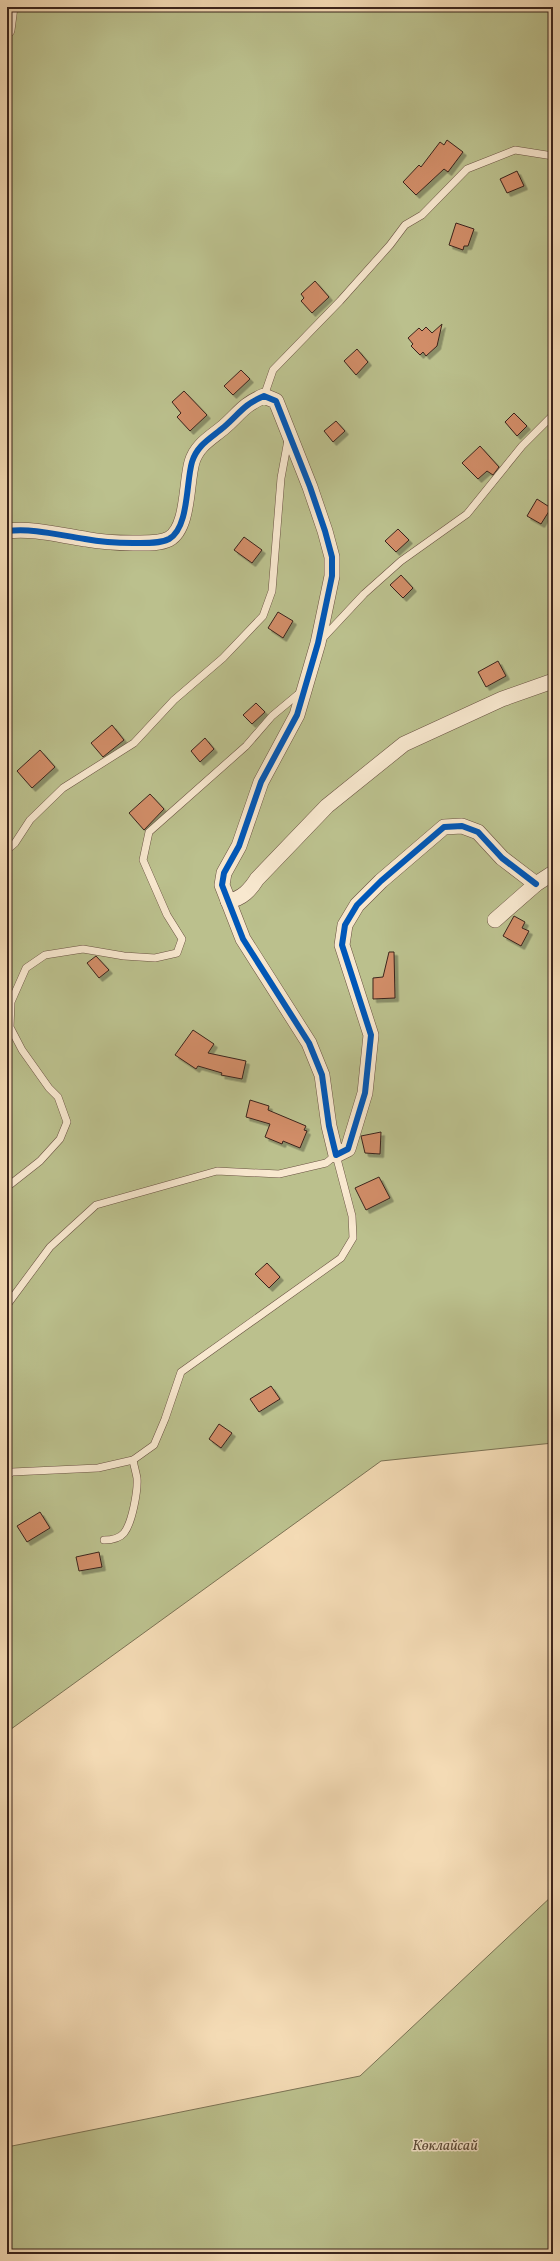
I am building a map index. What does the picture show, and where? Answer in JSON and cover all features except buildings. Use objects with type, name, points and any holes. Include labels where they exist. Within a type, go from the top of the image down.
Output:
[{"type":"street","points":[[7,30],[10,7]]},
{"type":"street","points":[[7,531],[27,529],[114,542],[154,542],[170,538],[178,530],[183,518],[192,462],[198,449],[208,438],[224,427],[248,402],[264,396],[276,401],[310,487],[332,557],[332,576],[318,643],[297,715],[261,782],[239,846],[224,873],[222,885],[243,939],[310,1043],[322,1075],[329,1126],[336,1155],[348,1149],[358,1123],[365,1093],[370,1035],[342,945],[345,925],[357,905],[381,881],[444,826],[462,826],[478,832],[502,858],[536,884]]},
{"type":"street","points":[[228,901],[235,900],[250,890],[257,879],[327,806],[404,744],[502,699],[553,682]]},
{"type":"street","points":[[495,920],[536,884],[553,873]]},
{"type":"lane","points":[[264,396],[273,370],[340,301],[390,245],[405,225],[422,215],[467,169],[515,150],[553,156]]},
{"type":"lane","points":[[318,643],[364,594],[401,561],[467,514],[522,446],[553,415]]},
{"type":"lane","points":[[7,850],[15,843],[30,820],[63,788],[134,743],[174,700],[223,658],[263,616],[272,591],[281,478],[289,434]]},
{"type":"lane","points":[[7,1186],[40,1161],[60,1140],[67,1122],[58,1097],[49,1088],[22,1050],[10,1027],[12,1002],[26,968],[45,955],[83,949],[124,956],[155,958],[177,953],[182,939],[167,916],[143,860],[149,832],[246,746],[272,716],[305,688]]},
{"type":"lane","points":[[7,1306],[50,1246],[96,1205],[217,1171],[279,1174],[326,1163],[336,1155],[353,1223],[353,1238],[342,1258],[182,1372],[165,1420],[154,1445],[133,1460],[98,1468],[12,1472],[7,1476]]},
{"type":"lane","points":[[104,1540],[112,1540],[124,1533],[130,1517],[135,1497],[137,1478],[133,1460]]},
{"type":"green space","points":[[7,7],[553,7],[553,1443],[381,1461],[7,1732]]},
{"type":"green space","name":"Көклайсай","points":[[553,1895],[553,2254],[7,2254],[7,2147],[360,2076]]},
{"type":"cycle path","points":[[7,531],[27,530],[115,543],[151,543],[169,539],[180,525],[186,504],[192,462],[197,451],[205,442],[251,403],[264,396],[276,401],[310,487],[325,531],[332,557],[332,576],[318,643],[297,715],[261,782],[239,846],[224,873],[222,885],[243,939],[309,1043],[322,1075],[329,1126],[336,1155],[348,1149],[365,1093],[371,1035],[342,945],[345,925],[357,905],[381,881],[444,827],[462,826],[478,832],[502,858],[536,884]]}]
